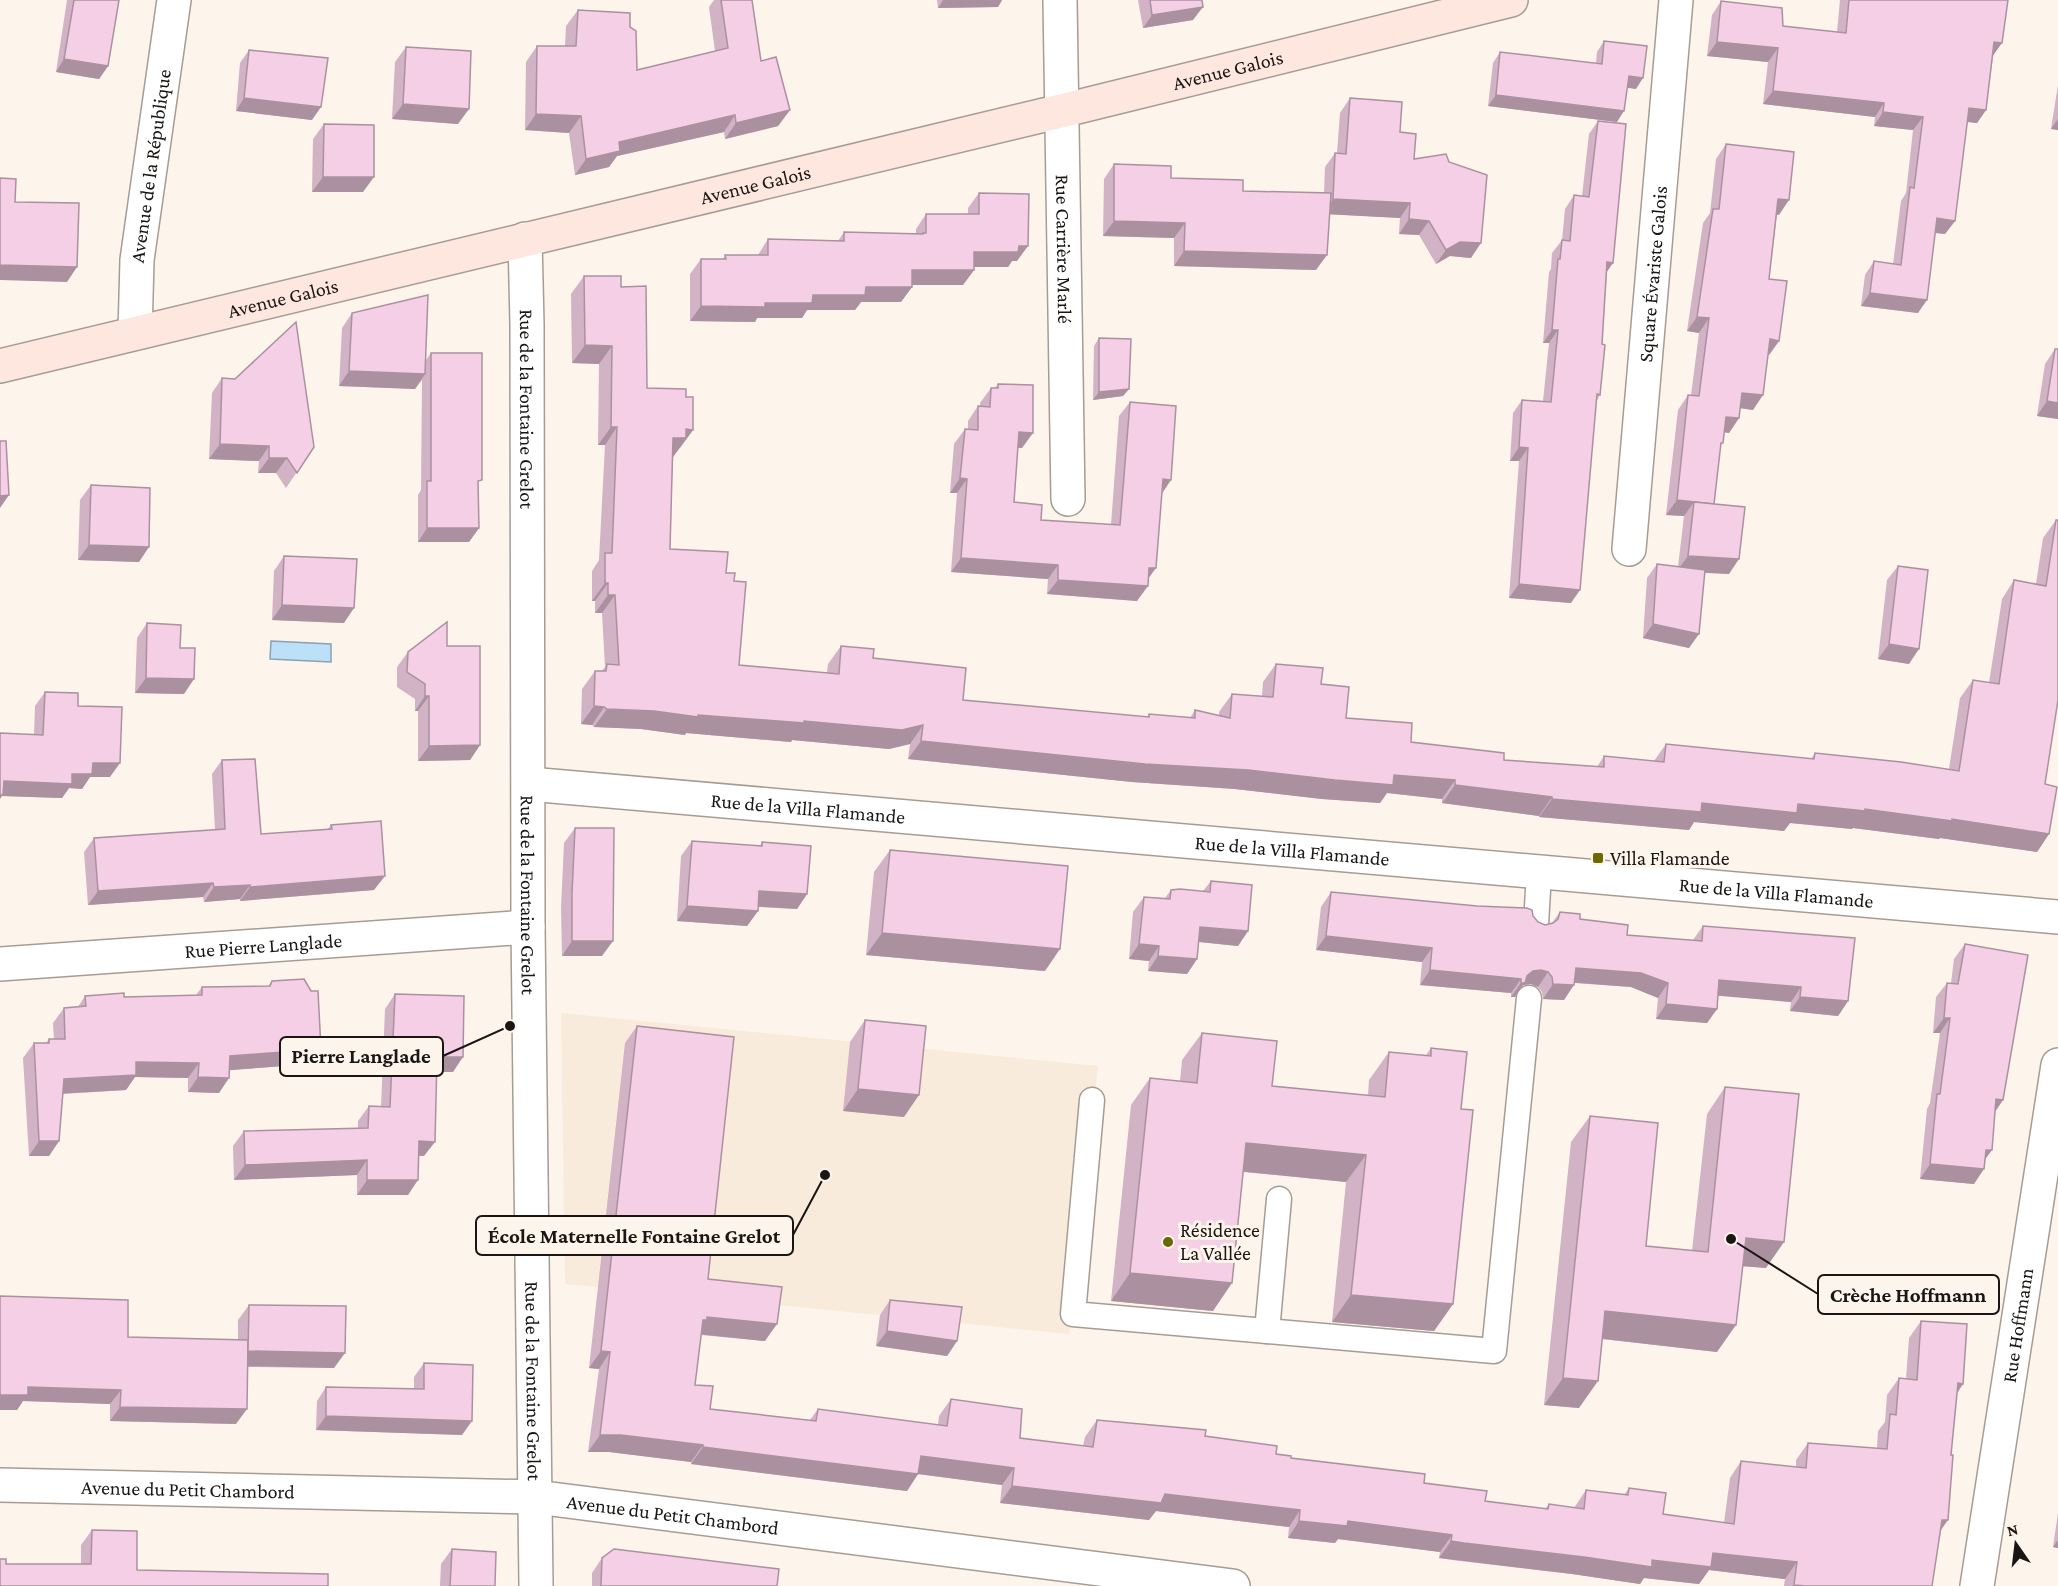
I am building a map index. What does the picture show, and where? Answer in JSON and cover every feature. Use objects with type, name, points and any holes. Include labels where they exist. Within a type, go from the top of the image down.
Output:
[{"type":"main road","name":"Avenue Galois","points":[[0,366],[1061,111],[1511,0]]},
{"type":"street","name":"Avenue de la République","points":[[135,333],[137,260],[174,0]]},
{"type":"street","name":"Rue Carrière Marlé","points":[[1060,0],[1068,499]]},
{"type":"street","name":"Square Évariste Galois","points":[[1629,549],[1676,0]]},
{"type":"street","name":"Rue de la Fontaine Grelot","points":[[525,239],[528,927],[536,1586]]},
{"type":"street","name":"Rue de la Villa Flamande","points":[[528,784],[2058,917]]},
{"type":"street","name":"Rue Pierre Langlade","points":[[0,964],[528,927]]},
{"type":"street","name":"Rue Hoffmann","points":[[1977,1586],[2058,1065]]},
{"type":"street","name":"Avenue du Petit Chambord","points":[[0,1485],[536,1497],[1233,1586]]},
{"type":"lane","points":[[1536,925],[1539,872]]},
{"type":"lane","points":[[1092,1100],[1073,1314],[1494,1351],[1529,998]]},
{"type":"lane","points":[[1267,1331],[1279,1198]]},
{"type":"shaded area","points":[[561,1013],[1098,1066],[1069,1334],[565,1284]]},
{"type":"water","points":[[271,641],[331,644],[331,662],[270,659]]},
{"type":"building","points":[[74,0],[119,0],[108,66],[64,59]]},
{"type":"building","points":[[721,0],[752,0],[761,61],[776,57],[790,110],[736,123],[735,115],[619,142],[620,151],[586,159],[581,116],[536,114],[537,46],[576,46],[578,10],[630,13],[630,27],[636,31],[637,70],[728,48]]},
{"type":"building","points":[[1150,0],[1202,0],[1203,7],[1152,15]]},
{"type":"building","points":[[1849,0],[2008,0],[2002,43],[1994,42],[1986,110],[1969,108],[1955,221],[1937,218],[1927,300],[1870,293],[1874,261],[1901,265],[1910,187],[1914,188],[1923,117],[1883,112],[1884,103],[1773,91],[1778,48],[1717,42],[1721,1],[1782,8],[1783,26],[1846,33]]},
{"type":"building","points":[[1604,41],[1647,46],[1643,78],[1629,76],[1624,111],[1496,95],[1500,52],[1602,64]]},
{"type":"building","points":[[406,47],[471,51],[469,109],[403,104]]},
{"type":"building","points":[[249,50],[328,58],[321,107],[244,98]]},
{"type":"building","points":[[1350,98],[1402,102],[1400,132],[1416,134],[1414,159],[1446,154],[1449,162],[1487,175],[1481,243],[1460,242],[1446,250],[1429,221],[1409,219],[1410,203],[1333,199],[1335,153],[1346,154]]},
{"type":"building","points":[[1598,121],[1626,124],[1613,263],[1607,262],[1602,344],[1605,345],[1600,395],[1597,394],[1580,590],[1519,584],[1528,448],[1519,447],[1522,400],[1551,402],[1558,330],[1552,330],[1558,259],[1560,259],[1562,240],[1570,241],[1574,195],[1589,197]]},
{"type":"building","points":[[324,124],[374,125],[374,177],[323,177]]},
{"type":"building","points":[[1726,144],[1794,152],[1789,200],[1778,199],[1769,279],[1787,281],[1779,341],[1770,339],[1763,395],[1742,393],[1739,418],[1726,417],[1714,504],[1677,500],[1688,395],[1699,396],[1709,318],[1697,317],[1713,209],[1719,209]]},
{"type":"building","points":[[1114,164],[1171,166],[1171,178],[1243,180],[1243,191],[1331,193],[1327,255],[1184,251],[1185,223],[1114,221]]},
{"type":"building","points":[[0,178],[16,179],[15,202],[79,203],[77,267],[0,265]]},
{"type":"building","points":[[979,193],[1029,194],[1028,246],[1019,246],[1018,252],[974,252],[974,270],[912,270],[912,287],[866,287],[865,295],[813,295],[812,303],[765,303],[765,307],[701,306],[701,259],[726,259],[725,255],[768,255],[768,239],[844,241],[844,232],[923,234],[926,233],[926,214],[979,214]]},
{"type":"building","points":[[584,276],[621,276],[621,287],[646,286],[647,388],[686,389],[686,397],[693,397],[693,430],[686,429],[686,438],[673,438],[670,549],[728,552],[726,573],[735,573],[734,581],[746,582],[739,665],[839,674],[841,646],[874,649],[873,658],[966,668],[963,700],[1149,717],[1149,714],[1195,718],[1195,710],[1230,718],[1232,694],[1273,697],[1276,664],[1323,668],[1321,684],[1349,687],[1346,718],[1412,723],[1411,742],[1504,753],[1504,760],[1604,767],[1604,756],[1664,762],[1666,744],[1814,759],[1815,753],[1959,771],[1973,680],[1999,684],[2014,580],[2046,586],[2056,520],[2058,520],[2058,700],[2045,784],[2057,787],[2049,834],[1952,819],[1952,821],[1865,809],[1865,811],[1798,804],[1797,813],[1702,803],[1701,812],[1552,799],[1552,797],[1455,785],[1455,780],[1394,775],[1393,785],[1248,770],[1145,764],[921,741],[923,725],[902,730],[804,721],[804,723],[698,715],[698,717],[594,706],[595,671],[606,671],[607,664],[619,665],[615,595],[608,595],[608,583],[605,583],[605,553],[612,553],[617,427],[611,427],[612,346],[585,345]]},
{"type":"building","points":[[428,295],[425,374],[349,371],[352,313]]},
{"type":"building","points":[[296,322],[314,447],[297,473],[287,458],[269,458],[269,446],[220,444],[222,378],[235,379]]},
{"type":"building","points":[[1099,338],[1131,339],[1129,389],[1099,392]]},
{"type":"building","points":[[2055,349],[2058,349],[2058,403],[2047,401]]},
{"type":"building","points":[[431,353],[482,353],[482,480],[478,481],[479,528],[427,528],[427,481],[431,481]]},
{"type":"building","points":[[998,384],[1033,385],[1033,433],[1019,432],[1014,502],[1042,505],[1041,520],[1120,525],[1130,402],[1176,406],[1171,480],[1163,479],[1156,568],[1149,568],[1148,586],[1058,580],[1058,565],[961,558],[967,479],[960,478],[965,429],[978,430],[978,406],[990,407],[991,388],[998,388]]},
{"type":"building","points":[[0,441],[6,441],[9,495],[0,496]]},
{"type":"building","points":[[91,485],[150,488],[149,547],[89,545]]},
{"type":"building","points":[[1694,502],[1745,507],[1739,559],[1688,556]]},
{"type":"building","points":[[284,556],[357,559],[354,608],[282,605]]},
{"type":"building","points":[[1657,564],[1705,570],[1699,634],[1653,624]]},
{"type":"building","points":[[1898,566],[1928,570],[1919,649],[1889,644]]},
{"type":"building","points":[[447,622],[447,646],[480,646],[480,745],[429,746],[429,696],[425,696],[425,684],[407,672],[408,652]]},
{"type":"building","points":[[147,623],[181,625],[180,648],[195,648],[194,679],[146,678]]},
{"type":"building","points":[[45,692],[78,693],[78,706],[122,707],[120,763],[93,763],[92,774],[72,774],[72,784],[4,781],[3,795],[0,795],[0,733],[43,735]]},
{"type":"building","points":[[255,759],[261,834],[332,829],[331,825],[381,821],[385,876],[250,887],[250,885],[214,887],[213,883],[98,891],[94,838],[225,829],[222,760]]},
{"type":"building","points":[[575,828],[614,828],[613,941],[572,941]]},
{"type":"building","points":[[692,841],[762,846],[762,842],[811,846],[807,894],[759,891],[758,911],[687,906]]},
{"type":"building","points":[[890,850],[1068,866],[1060,949],[882,933]]},
{"type":"building","points":[[1211,881],[1252,885],[1248,931],[1200,927],[1197,959],[1158,956],[1159,946],[1139,944],[1144,897],[1170,899],[1171,890],[1180,889],[1210,892]]},
{"type":"building","points":[[1331,892],[1477,906],[1527,908],[1532,910],[1538,922],[1545,925],[1558,919],[1560,912],[1580,914],[1580,919],[1628,925],[1627,935],[1702,941],[1703,926],[1855,938],[1848,1001],[1800,997],[1801,987],[1719,980],[1717,1009],[1666,1004],[1668,983],[1641,973],[1576,968],[1574,985],[1553,984],[1548,972],[1541,970],[1533,971],[1527,976],[1525,983],[1521,983],[1521,979],[1430,970],[1432,948],[1326,936]]},
{"type":"building","points":[[1965,944],[2028,955],[2003,1100],[1996,1099],[1992,1150],[1986,1150],[1984,1169],[1930,1164],[1937,1094],[1940,1094],[1950,1018],[1944,1018],[1947,983],[1958,984]]},
{"type":"building","points":[[304,979],[311,991],[318,991],[321,1049],[230,1056],[229,1078],[198,1077],[199,1063],[136,1062],[136,1075],[64,1079],[59,1141],[39,1141],[34,1043],[49,1043],[49,1039],[65,1039],[64,1008],[86,1006],[85,996],[124,993],[124,997],[202,995],[202,987],[270,986],[272,981]]},
{"type":"building","points":[[395,994],[464,996],[463,1057],[437,1057],[435,1142],[419,1141],[418,1180],[367,1180],[367,1160],[245,1165],[244,1131],[368,1128],[369,1106],[390,1107]]},
{"type":"building","points":[[865,1020],[926,1026],[919,1095],[858,1089]]},
{"type":"building","points":[[637,1026],[734,1037],[708,1279],[782,1287],[777,1324],[707,1317],[707,1320],[703,1320],[695,1385],[713,1386],[710,1409],[816,1421],[818,1409],[947,1426],[951,1399],[1022,1409],[1020,1438],[1093,1447],[1097,1420],[1206,1430],[1205,1436],[1277,1446],[1276,1454],[1291,1456],[1291,1458],[1425,1474],[1424,1483],[1487,1491],[1485,1501],[1548,1509],[1549,1504],[1584,1509],[1586,1490],[1628,1495],[1629,1488],[1666,1493],[1663,1514],[1734,1524],[1741,1461],[1806,1468],[1808,1443],[1887,1449],[1890,1414],[1896,1415],[1899,1378],[1917,1380],[1921,1321],[1967,1324],[1963,1384],[1958,1383],[1951,1455],[1953,1455],[1948,1520],[1942,1520],[1932,1586],[1794,1585],[1797,1562],[1713,1553],[1711,1567],[1652,1560],[1652,1567],[1464,1543],[1451,1541],[1452,1535],[1348,1521],[1347,1526],[1299,1521],[1300,1510],[1165,1494],[1161,1503],[1012,1486],[1014,1468],[921,1456],[918,1474],[703,1447],[703,1445],[621,1435],[600,1435],[610,1352],[601,1351]]},
{"type":"building","name":"Résidence La Vallée","points":[[1202,1033],[1277,1041],[1272,1086],[1385,1097],[1389,1052],[1431,1056],[1431,1048],[1467,1052],[1461,1109],[1473,1110],[1453,1304],[1351,1295],[1366,1155],[1246,1143],[1232,1283],[1130,1273],[1150,1078],[1197,1083]]},
{"type":"building","points":[[1725,1087],[1799,1094],[1784,1242],[1746,1238],[1736,1325],[1605,1311],[1598,1381],[1563,1378],[1590,1116],[1658,1123],[1646,1246],[1708,1252]]},
{"type":"building","points":[[0,1296],[128,1300],[128,1337],[248,1340],[247,1409],[120,1407],[121,1390],[28,1387],[28,1395],[0,1395]]},
{"type":"building","points":[[890,1300],[962,1307],[957,1341],[887,1331]]},
{"type":"building","points":[[249,1305],[346,1306],[345,1353],[248,1351]]},
{"type":"building","points":[[424,1363],[473,1365],[472,1421],[326,1416],[326,1387],[424,1389]]},
{"type":"building","points":[[92,1530],[137,1531],[137,1570],[328,1574],[328,1586],[0,1586],[0,1559],[6,1559],[6,1564],[91,1564]]},
{"type":"building","points":[[452,1549],[496,1552],[495,1586],[450,1586]]},
{"type":"building","points":[[614,1549],[779,1569],[777,1586],[601,1586],[602,1558]]},
{"type":"place","name":"Villa Flamande","points":[[1598,858]]},
{"type":"place","name":"Pierre Langlade","points":[[510,1026]]},
{"type":"place","name":"École Maternelle Fontaine Grelot","points":[[825,1175]]},
{"type":"place","name":"Crèche Hoffmann","points":[[1731,1239]]},
{"type":"place","name":"Résidence La Vallée","points":[[1168,1242]]}]
